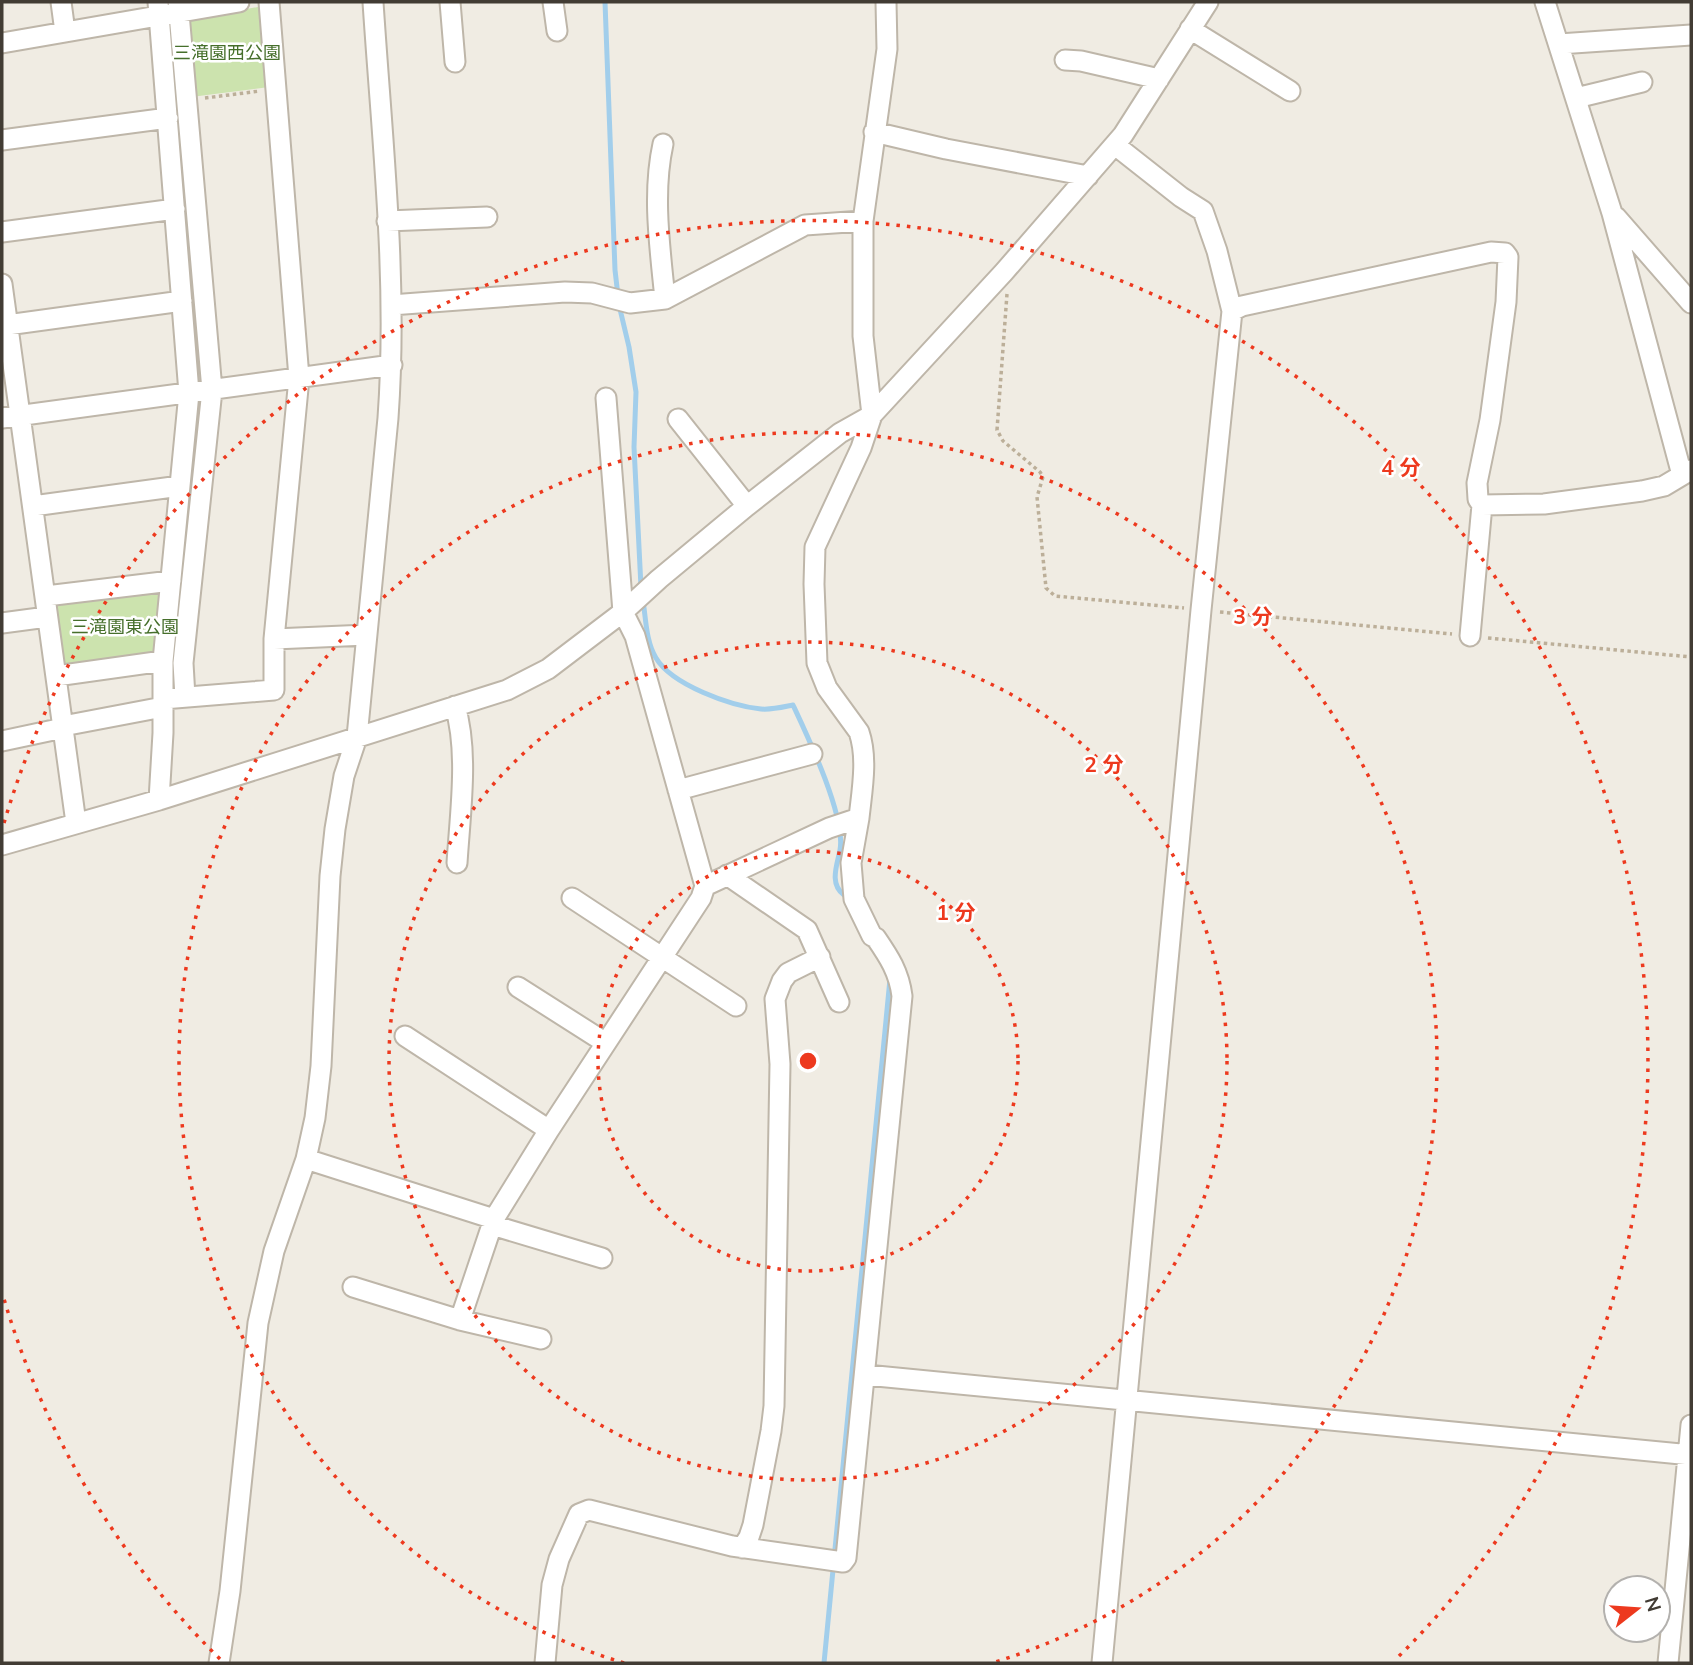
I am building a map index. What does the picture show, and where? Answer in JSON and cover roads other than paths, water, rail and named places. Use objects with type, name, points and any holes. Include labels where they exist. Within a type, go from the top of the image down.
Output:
[{"type":"street","points":[[61,2],[65,32]]},
{"type":"street","points":[[2,43],[65,32],[168,8],[239,2]]},
{"type":"street","points":[[2,741],[185,697],[274,690],[274,639],[299,378],[269,2]]},
{"type":"street","points":[[219,1663],[230,1591],[258,1323],[274,1251],[306,1159],[315,1118],[321,1066],[330,876],[335,829],[344,776],[357,737],[367,635],[392,365],[387,221],[373,2]]},
{"type":"street","points":[[450,2],[455,62]]},
{"type":"street","points":[[553,2],[557,31]]},
{"type":"street","points":[[545,1663],[555,1573],[579,1514],[583,1512],[601,1512],[742,1548],[833,1561],[846,1558],[902,996],[894,963],[872,936],[854,899],[851,863],[855,819],[863,778],[862,740],[827,688],[817,663],[814,572],[815,548],[862,448],[872,415],[863,336],[863,221],[887,49],[887,2]]},
{"type":"street","points":[[2,845],[159,800],[507,690],[548,669],[628,608],[747,506],[841,433],[872,415],[1004,272],[1115,145],[1208,2]]},
{"type":"street","points":[[1482,505],[1544,504],[1642,491],[1664,486],[1687,472],[1612,213],[1545,2]]},
{"type":"street","points":[[168,8],[186,100],[212,390],[183,663],[185,697]]},
{"type":"street","points":[[159,800],[163,661],[189,393],[168,118],[168,8]]},
{"type":"street","points":[[1190,29],[1290,90]]},
{"type":"street","points":[[1559,44],[1691,35]]},
{"type":"street","points":[[1065,60],[1081,61],[1159,79]]},
{"type":"street","points":[[1576,98],[1642,82]]},
{"type":"street","points":[[2,141],[168,118]]},
{"type":"street","points":[[874,132],[946,149],[1088,176]]},
{"type":"street","points":[[663,144],[658,186],[665,299]]},
{"type":"street","points":[[1102,1663],[1231,312],[1217,251],[1203,211],[1115,145]]},
{"type":"street","points":[[2,232],[174,209]]},
{"type":"street","points":[[1612,213],[1691,303]]},
{"type":"street","points":[[387,221],[487,217]]},
{"type":"street","points":[[391,305],[565,292],[592,293],[630,303],[665,299],[805,225],[863,221]]},
{"type":"street","points":[[1231,312],[1242,306],[1491,252],[1505,253],[1510,262],[1506,302],[1490,420],[1477,483],[1478,499],[1482,505],[1470,636]]},
{"type":"street","points":[[2,284],[8,325],[11,417],[33,506],[76,822]]},
{"type":"street","points":[[8,325],[182,301]]},
{"type":"street","points":[[11,417],[392,365]]},
{"type":"street","points":[[460,1320],[493,1222],[549,1130],[701,898],[705,886],[628,608],[606,398]]},
{"type":"street","points":[[678,419],[747,506]]},
{"type":"street","points":[[33,506],[180,486]]},
{"type":"street","points":[[46,597],[171,581]]},
{"type":"street","points":[[2,623],[47,617]]},
{"type":"street","points":[[274,639],[367,635]]},
{"type":"street","points":[[57,676],[163,661]]},
{"type":"street","points":[[455,706],[460,724],[461,782],[457,863]]},
{"type":"street","points":[[678,790],[812,754]]},
{"type":"street","points":[[705,886],[829,828],[855,819]]},
{"type":"street","points":[[727,875],[807,930],[839,1002]]},
{"type":"street","points":[[572,898],[736,1006]]},
{"type":"street","points":[[742,1548],[753,1525],[774,1406],[779,1064],[775,999],[788,973],[820,957]]},
{"type":"street","points":[[518,987],[606,1043]]},
{"type":"street","points":[[405,1036],[549,1130]]},
{"type":"street","points":[[306,1159],[602,1258]]},
{"type":"street","points":[[353,1287],[460,1320],[541,1339]]},
{"type":"street","points":[[866,1375],[1690,1455]]},
{"type":"street","points":[[1668,1663],[1691,1425]]},
{"type":"waterway","points":[[605,2],[618,296]]},
{"type":"waterway","points":[[619,305],[636,392],[634,447],[641,587]]},
{"type":"waterway","points":[[643,601],[648,638],[653,652],[664,668],[675,677],[734,704],[761,709],[793,705],[832,798],[840,836],[835,880],[839,891],[844,895]]},
{"type":"waterway","points":[[824,1663],[890,979]]},
{"type":"park label","name":"三滝園西公園","points":[[227,52]]},
{"type":"park label","name":"三滝園東公園","points":[[125,626]]}]
